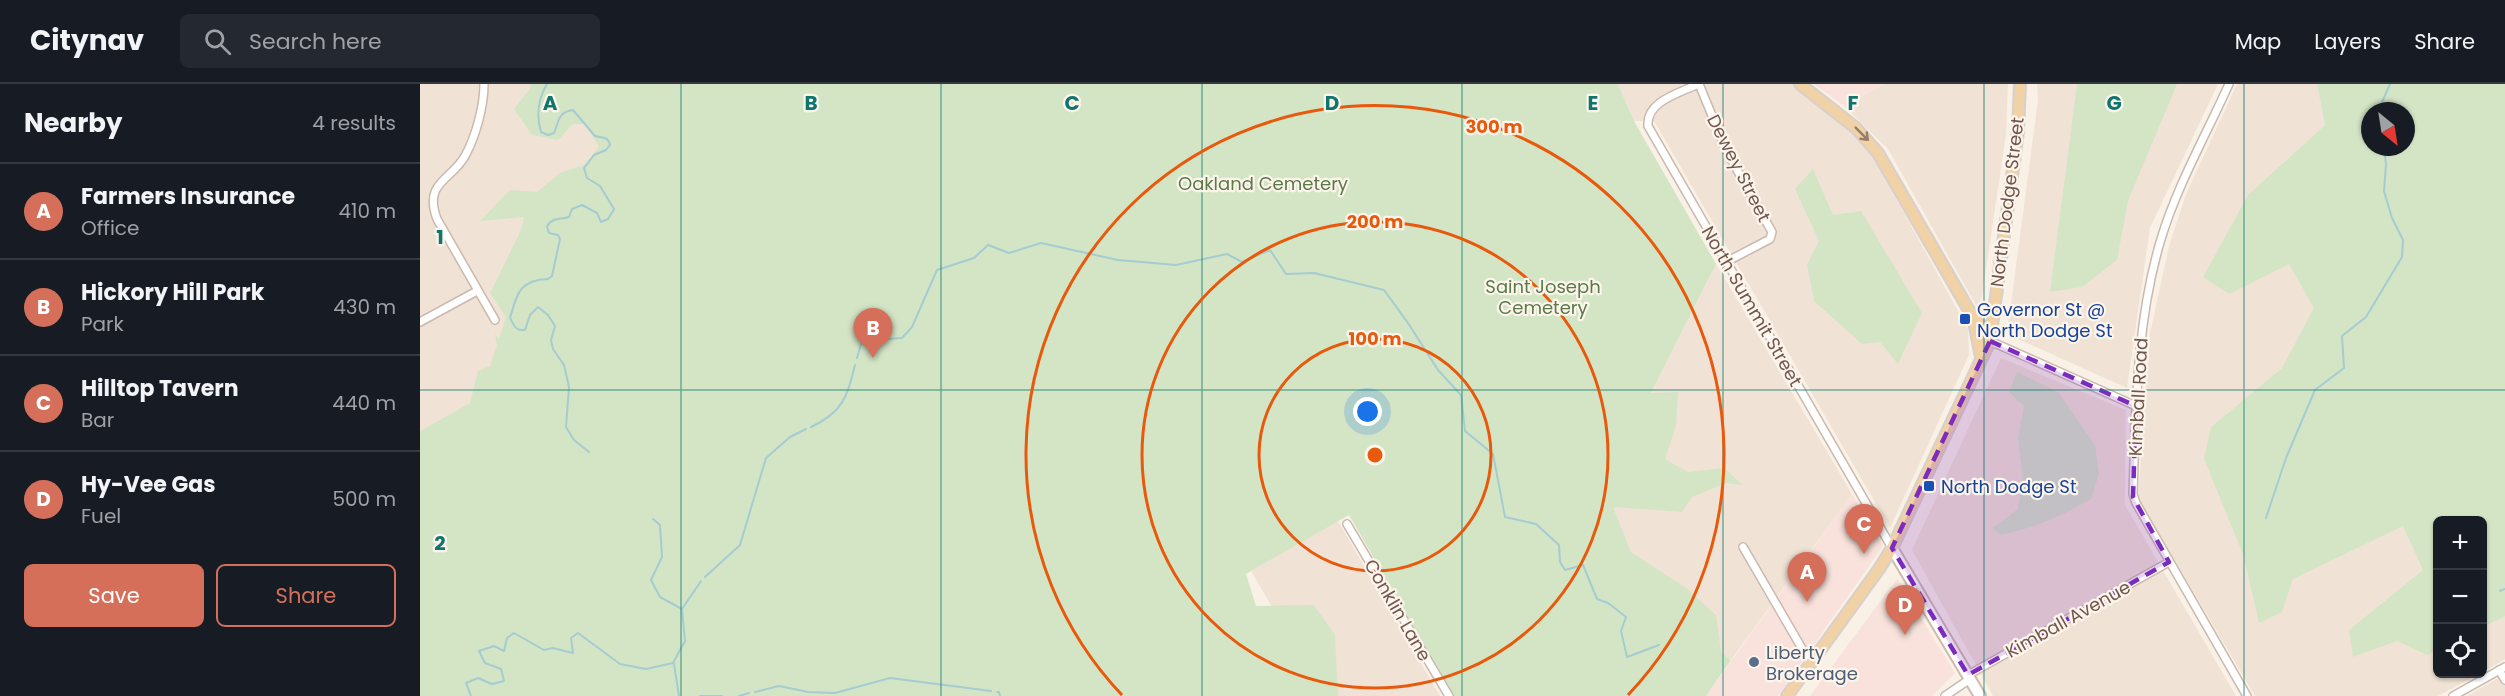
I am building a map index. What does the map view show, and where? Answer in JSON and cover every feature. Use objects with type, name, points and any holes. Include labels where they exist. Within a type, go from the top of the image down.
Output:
[{"type":"main road","points":[[1800,84],[1856,128],[1874,147],[1974,319],[1981,325],[1990,341]]},
{"type":"main road","name":"North Dodge Street","points":[[1787,696],[1880,569],[1990,341],[2018,131],[2020,84]]},
{"type":"main road","points":[[1974,319],[1985,317],[1994,308]]},
{"type":"main road","points":[[1974,319],[1981,357]]},
{"type":"street","points":[[484,84],[483,103],[467,153],[456,168],[441,181],[434,197],[437,219],[495,320]]},
{"type":"street","name":"North Summit Street","points":[[1699,84],[1655,106],[1648,116],[1648,126],[1892,548]]},
{"type":"street","name":"Dewey Street","points":[[1699,84],[1727,152],[1772,232],[1770,238],[1726,262]]},
{"type":"street","name":"Kimball Road","points":[[2229,84],[2173,207],[2161,239],[2142,322],[2133,497],[2247,696]]},
{"type":"street","points":[[420,322],[477,291]]},
{"type":"street","points":[[1990,341],[2136,406]]},
{"type":"street","name":"Conklin Lane","points":[[1347,524],[1449,696]]},
{"type":"street","points":[[1743,547],[1812,664]]},
{"type":"street","points":[[1892,548],[1980,696]]},
{"type":"street","name":"Kimball Avenue","points":[[1945,696],[1969,677],[2169,562]]},
{"type":"street","points":[[2453,696],[2502,669],[2505,680]]},
{"type":"highlighted area","points":[[1990,341],[2136,406],[2133,497],[2169,562],[1968,675],[1892,548]]},
{"type":"shaded area","points":[[420,84],[563,84],[607,161],[479,399],[420,431]]},
{"type":"shaded area","points":[[1618,84],[1793,84],[1835,116],[1872,155],[1968,329],[1969,355],[1890,528],[1654,121],[1634,121]]},
{"type":"shaded area","points":[[1814,84],[1884,84],[1844,106]]},
{"type":"shaded area","points":[[1884,84],[2008,84],[2006,134],[1982,297],[1977,307],[1888,149],[1844,106]]},
{"type":"shaded area","points":[[2037,84],[2218,84],[2150,228],[2127,388],[2007,334],[2038,100]]},
{"type":"shaded area","points":[[2237,84],[2319,84],[2433,540],[2433,678],[2472,678],[2438,696],[2255,696],[2138,498],[2150,333],[2169,246],[2186,194]]},
{"type":"shaded area","points":[[1716,264],[1852,494],[1731,660],[1621,576],[1530,437],[1630,435]]},
{"type":"shaded area","points":[[2001,358],[2126,410],[2125,505],[2236,696],[1993,696],[1912,550]]},
{"type":"shaded area","points":[[1852,494],[1883,546],[1778,696],[1706,696]]},
{"type":"shaded area","points":[[1338,521],[1440,696],[1324,696],[1251,571]]},
{"type":"shaded area","points":[[1897,579],[1955,673],[1932,696],[1810,696]]},
{"type":"shaded area","points":[[2505,584],[2505,659],[2487,670],[2487,624],[2487,595]]},
{"type":"shaded area","points":[[2505,674],[2505,696],[2467,696]]},
{"type":"green space","points":[[530,84],[1618,84],[1634,121],[1716,264],[1651,393],[1678,392],[1676,426],[1665,459],[1688,472],[1724,468],[1743,485],[1726,483],[1692,497],[1682,512],[1613,507],[1631,552],[1686,588],[1716,615],[1721,652],[1731,660],[1706,696],[1454,696],[1349,515],[1246,574],[1256,606],[1314,605],[1335,635],[1338,696],[420,696],[420,431],[470,403],[478,371],[490,366],[497,345],[495,334],[499,339],[506,317],[490,293],[521,230],[524,217],[480,221],[510,190],[537,192],[560,173],[584,165],[599,147],[585,124],[573,124],[558,140],[532,135],[514,109],[531,87]]},
{"type":"green space","points":[[2077,84],[2177,84],[2128,201],[2117,260],[2082,287],[2050,292]]},
{"type":"green space","points":[[2317,84],[2505,84],[2505,616],[2487,625],[2487,516],[2433,516],[2433,652],[2427,655],[2397,641],[2353,657],[2349,630],[2423,570],[2403,526],[2293,579],[2282,612],[2259,623],[2243,554],[2204,459],[2211,427],[2282,368],[2314,308],[2289,264],[2229,294],[2203,277],[2248,195],[2325,125]]},
{"type":"green space","points":[[1813,169],[1833,215],[1861,211],[1922,313],[1898,364],[1880,342],[1862,344],[1814,301],[1807,265],[1819,241],[1795,189]]},
{"type":"green space","points":[[2017,372],[2058,392],[2095,445],[2099,474],[2091,499],[2048,521],[2001,535],[1993,528],[2018,509],[2023,480],[2018,438],[2024,406],[2009,392]]},
{"type":"waterway","points":[[547,84],[539,107],[541,132],[548,135],[554,133],[562,115],[573,110],[595,136],[608,140],[610,145],[606,150],[594,155],[584,168],[587,178],[600,186],[614,209],[608,219],[601,222],[597,213],[582,205],[572,209],[569,217],[553,220],[549,224],[547,227],[549,233],[558,235],[560,239],[552,276],[525,285],[517,295],[510,318],[519,330],[525,330],[530,315],[538,307],[548,315],[555,326],[551,340],[553,349],[564,365],[569,387],[566,427],[574,440],[589,452]]},
{"type":"waterway","points":[[2382,102],[2390,84]]},
{"type":"waterway","points":[[2266,518],[2286,458],[2315,390],[2344,368],[2342,336],[2366,317],[2402,257],[2403,240],[2392,218],[2384,191],[2385,156]]},
{"type":"waterway","points":[[875,340],[902,338],[912,327],[937,270],[974,258],[988,245],[1009,253],[1041,243],[1118,260],[1176,265],[1227,254],[1242,262],[1270,250],[1286,274],[1314,273],[1384,290],[1438,370],[1461,395],[1465,431],[1493,454],[1505,517],[1536,524],[1559,545],[1560,562],[1565,570],[1583,565],[1597,599],[1608,603],[1626,617],[1621,631],[1627,657],[1659,645]]},
{"type":"waterway","points":[[857,358],[862,341],[869,340]]},
{"type":"waterway","points":[[811,427],[830,415],[842,402],[855,365]]},
{"type":"waterway","points":[[705,577],[740,545],[766,458],[790,437],[806,429]]},
{"type":"waterway","points":[[471,696],[466,683],[478,678],[492,684],[504,681],[501,669],[485,663],[479,651],[494,646],[504,651],[507,638],[514,633],[544,650],[553,648],[573,653],[571,638],[578,633],[620,664],[646,669],[673,663],[685,641],[682,609],[660,597],[651,580],[662,557],[660,525],[653,519]]},
{"type":"waterway","points":[[682,609],[701,581]]},
{"type":"waterway","points":[[2500,591],[2505,589]]},
{"type":"waterway","points":[[674,664],[679,696]]},
{"type":"waterway","points":[[755,692],[779,686],[808,692],[835,693],[890,678],[991,691]]},
{"type":"waterway","points":[[997,692],[1000,696]]},
{"type":"waterway","points":[[739,696],[749,693]]},
{"type":"waterway","points":[[700,696],[722,696]]},
{"type":"place","name":"Governor St @ North Dodge St","points":[[1965,319]]},
{"type":"place","name":"Hickory Hill Park","points":[[873,358]]},
{"type":"place","name":"North Dodge St","points":[[1929,486]]},
{"type":"place","name":"Hilltop Tavern","points":[[1864,554]]},
{"type":"place","name":"Farmers Insurance","points":[[1807,602]]},
{"type":"place","name":"Hy-Vee Gas","points":[[1905,635]]},
{"type":"place","name":"Liberty Brokerage","points":[[1754,662]]},
{"type":"park label","name":"Oakland Cemetery","points":[[1263,183]]},
{"type":"park label","name":"Saint Joseph Cemetery","points":[[1543,296]]}]
